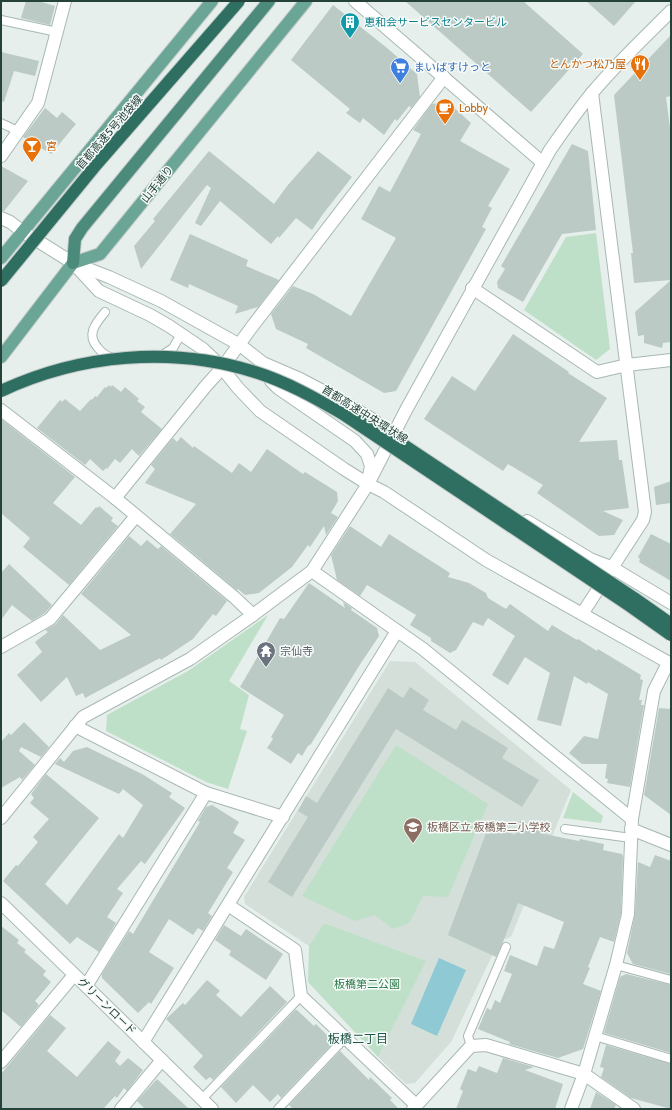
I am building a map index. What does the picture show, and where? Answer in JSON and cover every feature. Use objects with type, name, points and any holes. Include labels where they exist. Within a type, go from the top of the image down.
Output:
[{"type":"highway","name":"首都高速5号池袋線","points":[[1,274],[92,163],[231,1]]},
{"type":"highway","name":"首都高速5号池袋線","points":[[1,281],[96,166],[239,1]]},
{"type":"highway","points":[[74,263],[75,239],[82,228],[269,1]]},
{"type":"highway","name":"首都高速中央環状線","points":[[1,386],[34,372],[72,361],[140,351],[190,352],[257,366],[318,392],[381,429],[671,624]]},
{"type":"highway","name":"首都高速中央環状線","points":[[1,391],[35,376],[74,365],[140,357],[190,358],[212,361],[256,372],[315,398],[343,414],[671,635]]},
{"type":"main road","points":[[1,258],[212,1]]},
{"type":"main road","name":"山手通り","points":[[74,263],[100,254],[306,1]]},
{"type":"main road","points":[[1,357],[74,263]]},
{"type":"street","points":[[1,156],[38,103],[64,1]]},
{"type":"street","points":[[355,1],[543,163]]},
{"type":"street","points":[[1,818],[83,717],[190,659],[254,615],[312,571],[368,484],[393,433],[472,288],[550,150],[592,93],[671,11]]},
{"type":"street","points":[[115,498],[240,345],[444,77]]},
{"type":"street","points":[[582,614],[611,567],[643,520],[645,512],[592,93]]},
{"type":"street","points":[[1,218],[10,222],[74,263],[161,301],[240,345],[263,363],[300,379],[340,400],[515,513],[590,559],[611,567],[671,603]]},
{"type":"street","points":[[74,263],[99,291],[150,315],[203,349],[260,411],[344,469],[384,492],[486,560],[670,664],[654,691],[631,829],[628,914],[616,964],[584,1074],[571,1109]]},
{"type":"street","points":[[472,288],[597,372],[627,365],[671,360]]},
{"type":"street","points":[[263,363],[271,381],[278,388],[355,441],[367,454],[371,466],[368,484]]},
{"type":"street","points":[[1,410],[115,498],[254,615]]},
{"type":"street","points":[[1,646],[50,619],[136,516]]},
{"type":"street","points":[[312,571],[423,649],[631,829],[671,845]]},
{"type":"street","points":[[143,1042],[398,632]]},
{"type":"street","points":[[75,726],[206,793],[283,817]]},
{"type":"street","points":[[86,986],[206,793]]},
{"type":"street","name":"グリーンロード","points":[[1,903],[212,1109]]},
{"type":"street","points":[[228,905],[296,950],[301,996],[415,1107],[471,1046],[486,1045],[584,1074],[634,1109]]},
{"type":"street","points":[[1,1062],[74,975]]},
{"type":"street","points":[[121,1109],[162,1060]]},
{"type":"lane","points":[[1,20],[57,32]]},
{"type":"lane","points":[[1,123],[18,131]]},
{"type":"lane","points":[[104,312],[95,325],[92,333],[93,342],[109,357],[130,362],[156,359],[173,348],[181,334]]},
{"type":"lane","points":[[623,597],[671,624]]},
{"type":"lane","points":[[565,830],[631,829]]},
{"type":"lane","points":[[471,1046],[468,1036],[506,947]]},
{"type":"lane","points":[[616,964],[671,980]]},
{"type":"lane","points":[[202,1099],[301,996]]},
{"type":"lane","points":[[595,1036],[671,1059]]},
{"type":"lane","points":[[278,1109],[345,1038]]},
{"type":"shaded area","name":"板橋区立 板橋第二小学校","points":[[390,661],[415,662],[571,790],[511,937],[499,941],[451,1042],[415,1083],[406,1084],[378,1057],[425,961],[324,923],[309,946],[245,904],[244,897]]},
{"type":"green space","points":[[596,233],[610,349],[596,360],[524,310],[566,237]]},
{"type":"green space","points":[[268,615],[229,681],[249,695],[240,729],[247,731],[228,789],[206,782],[106,731],[107,715],[188,671]]},
{"type":"green space","points":[[396,745],[488,804],[448,897],[423,896],[409,923],[393,929],[375,915],[355,921],[302,896]]},
{"type":"green space","points":[[573,792],[603,816],[601,823],[563,818]]},
{"type":"green space","name":"板橋第二公園","points":[[324,923],[426,961],[378,1057],[308,982],[309,946]]},
{"type":"water","points":[[439,958],[466,970],[437,1036],[411,1024]]},
{"type":"building","points":[[26,1],[38,1],[55,6],[50,25],[21,18]]},
{"type":"building","points":[[405,1],[523,1],[583,54],[531,112]]},
{"type":"building","points":[[586,1],[636,1],[614,26]]},
{"type":"building","points":[[333,5],[417,74],[420,97],[411,108],[409,106],[397,121],[395,119],[384,135],[363,118],[360,123],[346,113],[350,109],[291,60]]},
{"type":"building","points":[[671,35],[671,96],[666,97],[671,136],[671,280],[634,283],[631,253],[633,253],[614,95]]},
{"type":"building","points":[[1,52],[39,61],[35,76],[14,71],[4,102],[1,101]]},
{"type":"building","points":[[448,102],[471,123],[460,141],[510,169],[488,206],[492,208],[482,227],[486,229],[396,391],[384,393],[306,348],[308,344],[276,329],[271,314],[293,286],[313,294],[351,316],[396,238],[361,219],[379,186],[390,192],[421,134],[413,130],[432,104]]},
{"type":"building","points":[[45,108],[57,118],[62,112],[76,124],[51,154],[23,137]]},
{"type":"building","points":[[572,144],[588,151],[596,230],[562,234],[523,302],[498,288],[497,282],[505,269],[501,266]]},
{"type":"building","points":[[209,151],[274,204],[287,186],[318,151],[352,177],[312,230],[296,218],[279,238],[278,236],[271,244],[220,201],[201,226],[195,223],[211,188],[207,185],[141,269],[134,246],[155,221],[153,219]]},
{"type":"building","points":[[1,166],[28,181],[4,211],[1,211]]},
{"type":"building","points":[[190,234],[248,260],[246,266],[279,280],[258,307],[235,314],[238,306],[189,284],[188,288],[170,280]]},
{"type":"building","points":[[671,280],[671,342],[663,343],[662,348],[644,343],[644,335],[638,336],[635,312]]},
{"type":"building","points":[[513,334],[569,372],[568,373],[607,398],[579,442],[617,440],[619,460],[622,460],[629,508],[603,511],[623,520],[614,535],[599,536],[537,493],[543,485],[508,464],[503,471],[424,419],[452,376],[475,391]]},
{"type":"building","points":[[109,385],[111,387],[112,385],[121,392],[125,387],[139,399],[137,401],[145,407],[141,412],[162,429],[139,456],[132,449],[120,463],[115,459],[107,469],[106,468],[103,471],[90,459],[85,465],[37,428],[60,400],[62,402],[65,399],[80,411],[91,399],[92,400],[95,396],[97,397],[105,387],[106,388]]},
{"type":"building","points":[[1,419],[75,477],[53,503],[81,525],[96,507],[98,508],[99,506],[113,518],[111,521],[118,526],[69,585],[23,547],[30,538],[1,513]]},
{"type":"building","points":[[181,437],[193,448],[194,446],[232,473],[239,463],[251,472],[267,449],[303,474],[305,472],[337,492],[338,501],[331,513],[338,517],[326,535],[324,526],[310,547],[308,545],[292,567],[259,593],[245,595],[170,534],[196,504],[145,483],[155,469],[151,465],[173,438],[177,442]]},
{"type":"building","points":[[671,481],[671,503],[656,505],[654,487]]},
{"type":"building","points":[[350,526],[381,547],[389,534],[450,573],[448,577],[469,583],[486,593],[488,598],[506,609],[510,604],[548,631],[552,625],[597,651],[598,649],[641,675],[640,679],[643,680],[639,700],[642,700],[641,705],[644,705],[630,787],[607,783],[608,779],[605,778],[607,764],[582,764],[569,753],[584,736],[598,739],[608,694],[588,682],[587,684],[574,676],[561,726],[537,720],[550,673],[525,657],[508,685],[492,675],[515,636],[488,618],[483,626],[473,622],[456,650],[450,653],[431,641],[431,638],[410,625],[416,615],[367,585],[360,596],[337,580],[331,555]]},
{"type":"building","points":[[651,534],[671,544],[671,581],[639,562],[640,559],[638,557]]},
{"type":"building","points":[[129,536],[141,546],[147,540],[158,549],[161,546],[227,601],[216,616],[213,614],[193,639],[161,660],[160,658],[85,698],[83,693],[76,696],[67,677],[41,702],[17,675],[42,652],[35,642],[48,632],[45,630],[56,624],[63,615],[100,650],[131,635],[81,594]]},
{"type":"building","points":[[9,564],[52,605],[45,613],[32,621],[12,605],[1,620],[1,573]]},
{"type":"building","points":[[309,583],[345,608],[343,602],[352,608],[351,610],[377,628],[379,636],[311,744],[302,756],[298,753],[291,764],[267,748],[273,739],[271,737],[284,715],[240,687],[280,618],[284,619]]},
{"type":"building","points":[[410,687],[429,700],[423,710],[456,730],[462,720],[508,748],[502,758],[539,780],[522,807],[396,729],[292,897],[268,882],[308,817],[298,811],[306,796],[317,803],[388,688],[403,698]]},
{"type":"building","points":[[659,708],[671,709],[671,815],[644,795]]},
{"type":"building","points":[[24,722],[49,747],[41,757],[21,747],[19,751],[35,765],[22,780],[20,777],[1,788],[1,742],[9,733],[11,735]]},
{"type":"building","points":[[87,747],[142,774],[172,793],[169,797],[185,808],[145,864],[141,861],[117,889],[123,893],[107,917],[116,923],[99,952],[77,937],[70,944],[3,881],[38,842],[33,837],[49,819],[30,803],[34,798],[31,794],[46,774],[99,818],[45,884],[67,905],[119,834],[123,838],[143,805],[123,789],[119,794],[55,764],[60,758],[64,762],[73,751]]},
{"type":"building","points":[[212,805],[239,822],[233,833],[245,840],[227,868],[233,872],[208,913],[212,916],[203,931],[198,928],[193,935],[169,919],[149,952],[174,968],[151,1004],[149,1002],[138,1013],[102,978],[102,974],[129,931],[133,934],[200,822],[198,821],[206,807]]},
{"type":"building","points":[[520,821],[545,830],[544,834],[604,844],[603,850],[622,854],[623,857],[621,913],[614,942],[600,937],[583,984],[601,991],[583,1049],[558,1058],[509,1044],[510,1042],[478,1029],[487,1008],[491,1010],[495,1000],[500,1003],[512,974],[504,971],[510,955],[537,966],[544,946],[554,949],[564,922],[518,903],[496,957],[448,935],[489,825],[515,835]]},
{"type":"building","points":[[655,855],[671,861],[671,974],[633,964],[627,953],[635,914],[638,862],[650,867]]},
{"type":"building","points":[[224,925],[241,936],[246,929],[283,954],[266,980],[229,955],[231,951],[215,940]]},
{"type":"building","points":[[1,926],[19,940],[17,943],[26,950],[24,952],[46,971],[43,975],[51,982],[35,1001],[39,1005],[21,1027],[1,1010]]},
{"type":"building","points":[[626,974],[671,985],[671,1053],[604,1033],[620,977]]},
{"type":"building","points":[[207,980],[220,991],[216,995],[241,1017],[270,986],[287,1002],[213,1080],[210,1077],[206,1080],[193,1067],[203,1056],[166,1019],[183,1003],[185,1005]]},
{"type":"building","points":[[295,1010],[297,1010],[314,1026],[316,1024],[328,1036],[327,1038],[332,1044],[281,1098],[278,1094],[270,1102],[253,1085],[236,1103],[221,1087]]},
{"type":"building","points":[[50,1015],[66,1028],[47,1051],[77,1077],[108,1041],[121,1052],[115,1061],[120,1066],[128,1058],[143,1070],[127,1091],[124,1088],[117,1098],[115,1096],[103,1109],[1,1109],[1,1074]]},
{"type":"building","points":[[606,1045],[671,1064],[671,1109],[631,1098],[601,1077],[604,1068],[600,1067]]},
{"type":"building","points":[[340,1051],[369,1080],[370,1077],[392,1098],[390,1100],[399,1109],[293,1109],[289,1105]]},
{"type":"building","points":[[503,1058],[534,1067],[525,1070],[563,1084],[555,1109],[456,1109],[463,1091],[460,1089],[468,1069],[476,1072],[479,1066],[497,1073]]},
{"type":"building","points":[[157,1079],[189,1109],[145,1109],[137,1101]]},
{"type":"building","points":[[596,1092],[616,1105],[614,1109],[590,1109]]},
{"type":"place","name":"恵和会サービスセンタービル","points":[[350,39]]},
{"type":"place","name":"とんかつ松乃屋","points":[[640,81]]},
{"type":"place","name":"まいばすけっと","points":[[400,84]]},
{"type":"place","name":"Lobby","points":[[445,125]]},
{"type":"place","name":"宮","points":[[32,163]]},
{"type":"place","name":"宗仙寺","points":[[266,668]]},
{"type":"place","name":"板橋区立 板橋第二小学校","points":[[413,844]]},
{"type":"district","name":"板橋二丁目","points":[[358,1039]]}]
